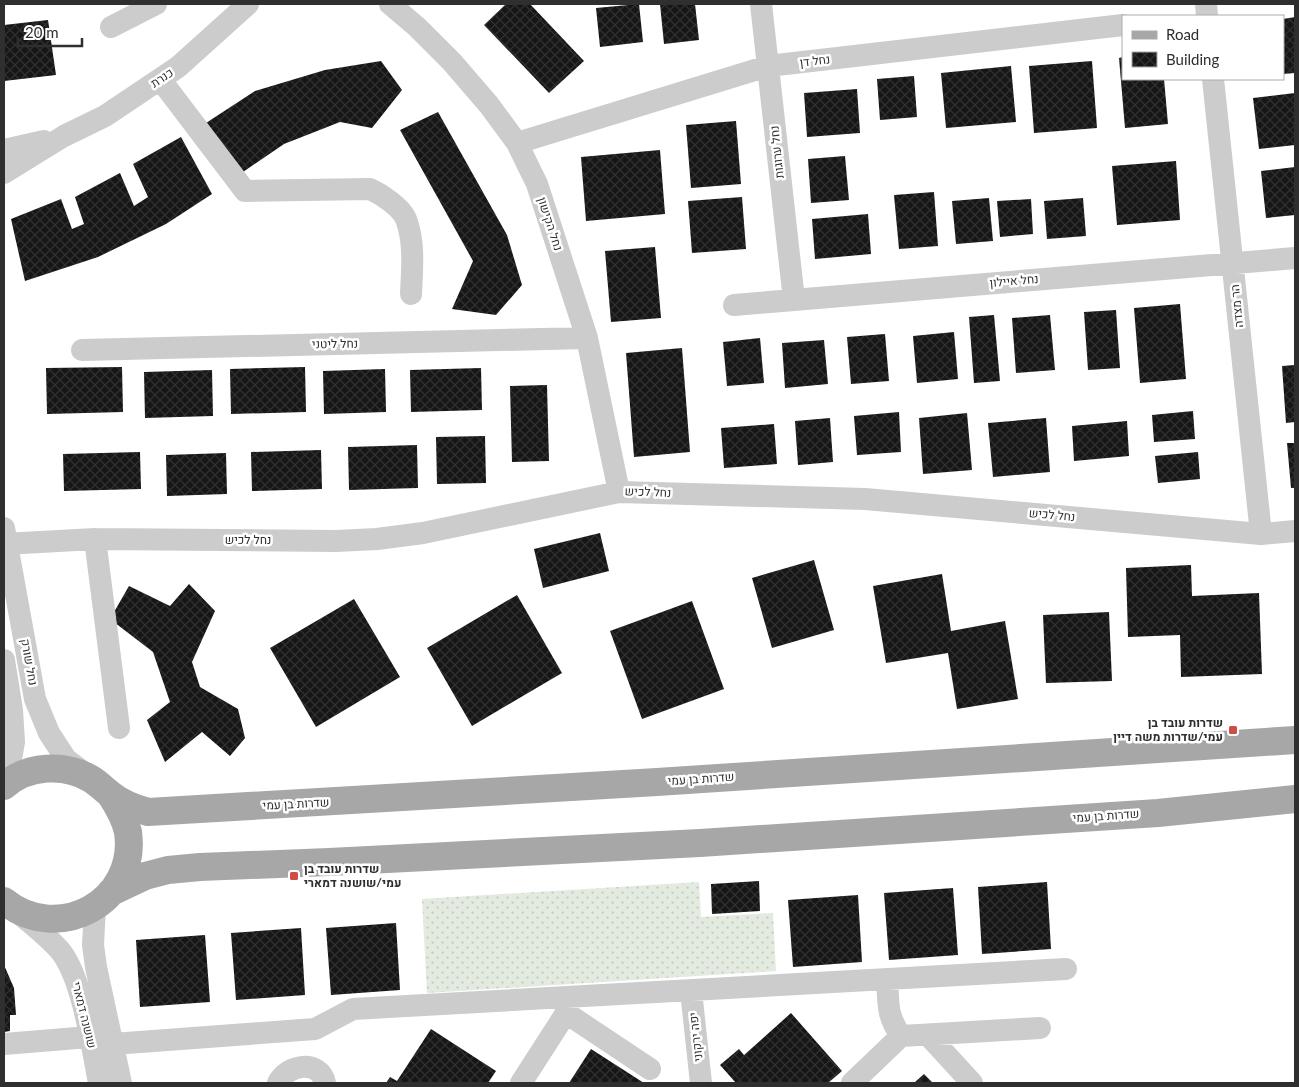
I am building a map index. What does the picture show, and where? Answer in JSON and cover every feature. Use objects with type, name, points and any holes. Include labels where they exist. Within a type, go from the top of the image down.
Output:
[{"type":"main road","name":"שדרות בן עמי","points":[[6,784],[27,773],[48,768],[69,770],[100,786],[131,807],[148,812],[1295,740]]},
{"type":"main road","points":[[100,786],[122,812],[128,832],[128,853],[122,874],[103,899]]},
{"type":"main road","name":"שדרות בן עמי","points":[[9,906],[34,918],[56,920],[77,916],[145,876],[168,870],[200,867],[700,843],[1158,813],[1295,799]]},
{"type":"street","points":[[111,27],[156,4]]},
{"type":"street","name":"כנרת","points":[[4,172],[64,136],[105,116],[178,67],[248,4]]},
{"type":"street","name":"נחל הקישון","points":[[390,4],[417,27],[452,62],[488,105],[517,143],[537,184],[587,338],[619,492]]},
{"type":"street","name":"נחל ערוגות","points":[[760,4],[794,300]]},
{"type":"street","name":"נחל דן","points":[[517,143],[768,66],[1122,25]]},
{"type":"street","points":[[160,79],[245,191],[370,189],[385,196],[405,217],[412,253],[411,294]]},
{"type":"street","name":"הר מצדה","points":[[1213,80],[1261,534]]},
{"type":"street","name":"כנרת","points":[[4,150],[64,136]]},
{"type":"street","name":"נחל איילון","points":[[734,305],[1295,258]]},
{"type":"street","name":"נחל ליטני","points":[[82,350],[587,338]]},
{"type":"street","name":"נחל לכיש","points":[[5,539],[336,541],[377,539],[423,534],[619,492],[865,499],[1261,534],[1295,531]]},
{"type":"street","name":"נחל שורק","points":[[5,539],[36,698],[49,733],[66,759],[100,786]]},
{"type":"street","points":[[95,539],[119,728]]},
{"type":"street","name":"נחל שורק","points":[[4,660],[12,710],[14,742],[6,784]]},
{"type":"street","name":"שושנה דמארי","points":[[103,899],[94,929],[94,953],[121,1083]]},
{"type":"street","name":"שושנה דמארי","points":[[9,906],[61,953],[72,971],[81,1000],[99,1083]]},
{"type":"street","points":[[113,1044],[315,1029],[353,1009],[565,1006],[691,991],[1066,969]]},
{"type":"street","points":[[888,980],[889,1012],[892,1022],[901,1036]]},
{"type":"street","name":"יפה ירקוני","points":[[691,991],[700,1083]]},
{"type":"street","points":[[565,1006],[650,1069]]},
{"type":"street","points":[[521,1083],[565,1006]]},
{"type":"street","points":[[852,1083],[901,1036],[1040,1028]]},
{"type":"street","points":[[928,1035],[972,1083]]},
{"type":"street","points":[[4,1044],[89,1038]]},
{"type":"street","points":[[278,1083],[289,1070],[307,1066],[316,1068],[323,1076],[324,1083]]},
{"type":"shaded area","points":[[699,882],[701,917],[773,913],[776,971],[427,993],[422,899]]},
{"type":"building","points":[[506,4],[530,4],[584,61],[549,93],[484,25]]},
{"type":"building","points":[[639,4],[643,42],[600,47],[596,8]]},
{"type":"building","points":[[660,4],[695,4],[699,40],[664,44]]},
{"type":"building","points":[[1295,17],[1295,73],[1284,74],[1284,19]]},
{"type":"building","points":[[48,20],[56,75],[4,81],[4,25]]},
{"type":"building","points":[[1122,57],[1122,80],[1164,80],[1168,124],[1125,128],[1119,58]]},
{"type":"building","points":[[381,61],[402,90],[372,128],[340,122],[284,144],[243,172],[206,123],[255,91],[325,70]]},
{"type":"building","points":[[1092,61],[1097,128],[1034,133],[1029,66]]},
{"type":"building","points":[[1011,66],[1016,122],[946,128],[941,73]]},
{"type":"building","points":[[914,76],[917,117],[880,120],[877,79]]},
{"type":"building","points":[[857,89],[860,133],[807,137],[804,93]]},
{"type":"building","points":[[1295,93],[1295,145],[1259,149],[1253,98]]},
{"type":"building","points":[[438,112],[507,235],[522,285],[496,315],[452,309],[473,261],[400,130]]},
{"type":"building","points":[[736,121],[741,184],[691,188],[686,125]]},
{"type":"building","points":[[181,137],[212,194],[166,224],[98,257],[25,281],[11,219],[61,199],[72,229],[84,224],[75,197],[120,173],[134,206],[148,197],[133,164]]},
{"type":"building","points":[[660,150],[665,214],[586,221],[581,157]]},
{"type":"building","points":[[845,156],[849,200],[811,203],[808,159]]},
{"type":"building","points":[[1176,161],[1180,220],[1117,225],[1112,166]]},
{"type":"building","points":[[1295,167],[1295,215],[1266,218],[1261,171]]},
{"type":"building","points":[[934,192],[938,246],[899,249],[894,195]]},
{"type":"building","points":[[742,197],[746,249],[692,253],[688,201]]},
{"type":"building","points":[[989,198],[993,241],[956,244],[952,201]]},
{"type":"building","points":[[1083,198],[1086,236],[1047,239],[1044,201]]},
{"type":"building","points":[[1031,199],[1033,234],[1000,237],[997,201]]},
{"type":"building","points":[[868,214],[871,254],[815,259],[812,219]]},
{"type":"building","points":[[655,247],[661,318],[611,322],[605,251]]},
{"type":"building","points":[[1180,304],[1186,379],[1140,383],[1134,308]]},
{"type":"building","points":[[1116,310],[1120,368],[1088,370],[1084,312]]},
{"type":"building","points":[[994,315],[1000,381],[974,383],[969,317]]},
{"type":"building","points":[[1050,315],[1055,370],[1016,373],[1012,318]]},
{"type":"building","points":[[954,332],[958,379],[917,383],[913,336]]},
{"type":"building","points":[[885,334],[889,381],[851,384],[847,337]]},
{"type":"building","points":[[760,338],[764,383],[727,386],[723,342]]},
{"type":"building","points":[[824,340],[828,384],[785,388],[782,343]]},
{"type":"building","points":[[682,348],[690,452],[634,457],[626,353]]},
{"type":"building","points":[[1295,365],[1295,422],[1286,423],[1282,366]]},
{"type":"building","points":[[122,367],[123,412],[47,414],[46,368]]},
{"type":"building","points":[[305,367],[306,412],[231,414],[230,369]]},
{"type":"building","points":[[481,368],[482,410],[411,412],[410,370]]},
{"type":"building","points":[[385,369],[386,412],[324,414],[323,371]]},
{"type":"building","points":[[212,370],[213,416],[145,418],[144,372]]},
{"type":"building","points":[[547,385],[549,461],[512,462],[510,386]]},
{"type":"building","points":[[1193,411],[1195,439],[1154,442],[1152,415]]},
{"type":"building","points":[[899,412],[901,452],[857,455],[854,416]]},
{"type":"building","points":[[967,413],[972,470],[923,474],[919,418]]},
{"type":"building","points":[[830,418],[833,462],[798,465],[795,421]]},
{"type":"building","points":[[1046,418],[1050,472],[993,477],[988,423]]},
{"type":"building","points":[[1127,421],[1129,456],[1074,461],[1072,426]]},
{"type":"building","points":[[774,424],[777,464],[724,468],[721,428]]},
{"type":"building","points":[[485,436],[486,483],[437,484],[436,437]]},
{"type":"building","points":[[1287,443],[1295,443],[1295,488],[1291,488]]},
{"type":"building","points":[[417,445],[418,488],[349,490],[348,447]]},
{"type":"building","points":[[321,450],[322,489],[252,491],[251,452]]},
{"type":"building","points":[[140,452],[141,489],[64,491],[63,454]]},
{"type":"building","points":[[1198,452],[1200,479],[1158,483],[1155,456]]},
{"type":"building","points":[[226,453],[227,494],[167,496],[166,455]]},
{"type":"building","points":[[600,533],[609,571],[543,588],[534,549]]},
{"type":"building","points":[[814,560],[834,630],[772,648],[752,578]]},
{"type":"building","points":[[1191,565],[1192,596],[1259,593],[1262,674],[1181,677],[1180,635],[1128,637],[1126,568]]},
{"type":"building","points":[[942,574],[951,631],[1005,621],[1018,699],[957,709],[948,653],[886,663],[873,586]]},
{"type":"building","points":[[189,584],[215,611],[192,662],[200,687],[238,709],[245,738],[230,756],[202,732],[165,762],[147,720],[170,702],[153,652],[110,619],[129,586],[170,606]]},
{"type":"building","points":[[517,595],[562,673],[472,726],[427,648]]},
{"type":"building","points":[[354,599],[400,677],[316,727],[270,648]]},
{"type":"building","points":[[692,601],[724,689],[642,719],[610,631]]},
{"type":"building","points":[[1109,612],[1112,681],[1046,683],[1043,615]]},
{"type":"building","points":[[759,881],[760,911],[712,914],[711,884]]},
{"type":"building","points":[[1047,882],[1051,949],[982,954],[978,887]]},
{"type":"building","points":[[953,888],[958,955],[889,960],[884,893]]},
{"type":"building","points":[[858,895],[862,962],[793,967],[788,900]]},
{"type":"building","points":[[396,923],[400,990],[331,995],[326,928]]},
{"type":"building","points":[[301,928],[305,995],[236,1000],[231,933]]},
{"type":"building","points":[[205,935],[210,1002],[140,1007],[136,940]]},
{"type":"building","points":[[4,965],[14,988],[16,1015],[10,1015],[10,1031],[4,1032]]},
{"type":"building","points":[[791,1013],[842,1071],[828,1083],[736,1083],[720,1065],[739,1049],[744,1055]]},
{"type":"building","points":[[431,1029],[496,1071],[488,1083],[386,1083],[390,1077],[397,1081]]},
{"type":"building","points":[[591,1049],[644,1083],[569,1083]]},
{"type":"building","points":[[924,1074],[933,1083],[914,1083]]},
{"type":"place","name":"שדרות עובד בן עמי/שדרות משה דיין","points":[[1233,730]]},
{"type":"place","name":"שדרות עובד בן עמי/שושנה דמארי","points":[[294,876]]}]
